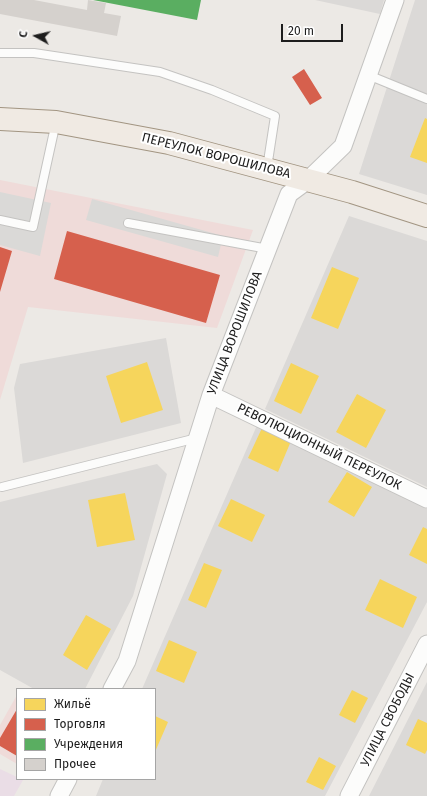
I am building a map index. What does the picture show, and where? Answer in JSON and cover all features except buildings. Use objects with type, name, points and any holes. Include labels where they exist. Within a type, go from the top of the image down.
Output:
[{"type":"main road","name":"ПЕРЕУЛОК ВОРОШИЛОВА","points":[[0,119],[56,122],[135,136],[267,168],[427,216]]},
{"type":"street","name":"УЛИЦА ВОРОШИЛОВА","points":[[113,688],[127,661],[211,395],[289,194],[308,180],[343,146],[395,0]]},
{"type":"street","name":"РЕВОЛЮЦИОННЫЙ ПЕРЕУЛОК","points":[[211,395],[427,499]]},
{"type":"street","name":"УЛИЦА СВОБОДЫ","points":[[349,796],[427,644]]},
{"type":"street","points":[[59,796],[67,780]]},
{"type":"lane","points":[[0,53],[34,53],[160,72],[212,90],[276,116],[267,168]]},
{"type":"lane","points":[[368,75],[427,99]]},
{"type":"lane","points":[[0,220],[32,227],[56,122]]},
{"type":"lane","points":[[128,224],[268,249]]},
{"type":"lane","points":[[2,487],[197,438]]},
{"type":"shaded area","points":[[315,0],[384,0],[380,14]]},
{"type":"shaded area","points":[[415,0],[427,0],[427,195],[359,174]]},
{"type":"shaded area","points":[[0,180],[253,230],[217,328],[28,307],[0,400]]},
{"type":"shaded area","points":[[0,192],[51,203],[40,256],[0,245]]},
{"type":"shaded area","points":[[92,199],[223,236],[218,257],[86,220]]},
{"type":"shaded area","points":[[349,216],[427,241],[427,487],[265,409]]},
{"type":"shaded area","points":[[166,338],[181,423],[23,463],[14,388],[20,364]]},
{"type":"shaded area","points":[[258,423],[427,509],[427,602],[325,796],[96,796],[103,780],[156,780],[156,688],[142,688]]},
{"type":"shaded area","points":[[157,464],[167,474],[133,596],[86,688],[32,688],[0,670],[0,502]]},
{"type":"shaded area","points":[[427,682],[427,796],[369,796]]},
{"type":"shaded area","points":[[16,697],[16,763],[0,754],[0,725]]},
{"type":"shaded area","points":[[0,769],[16,777],[16,780],[23,780],[14,796],[0,796]]}]
